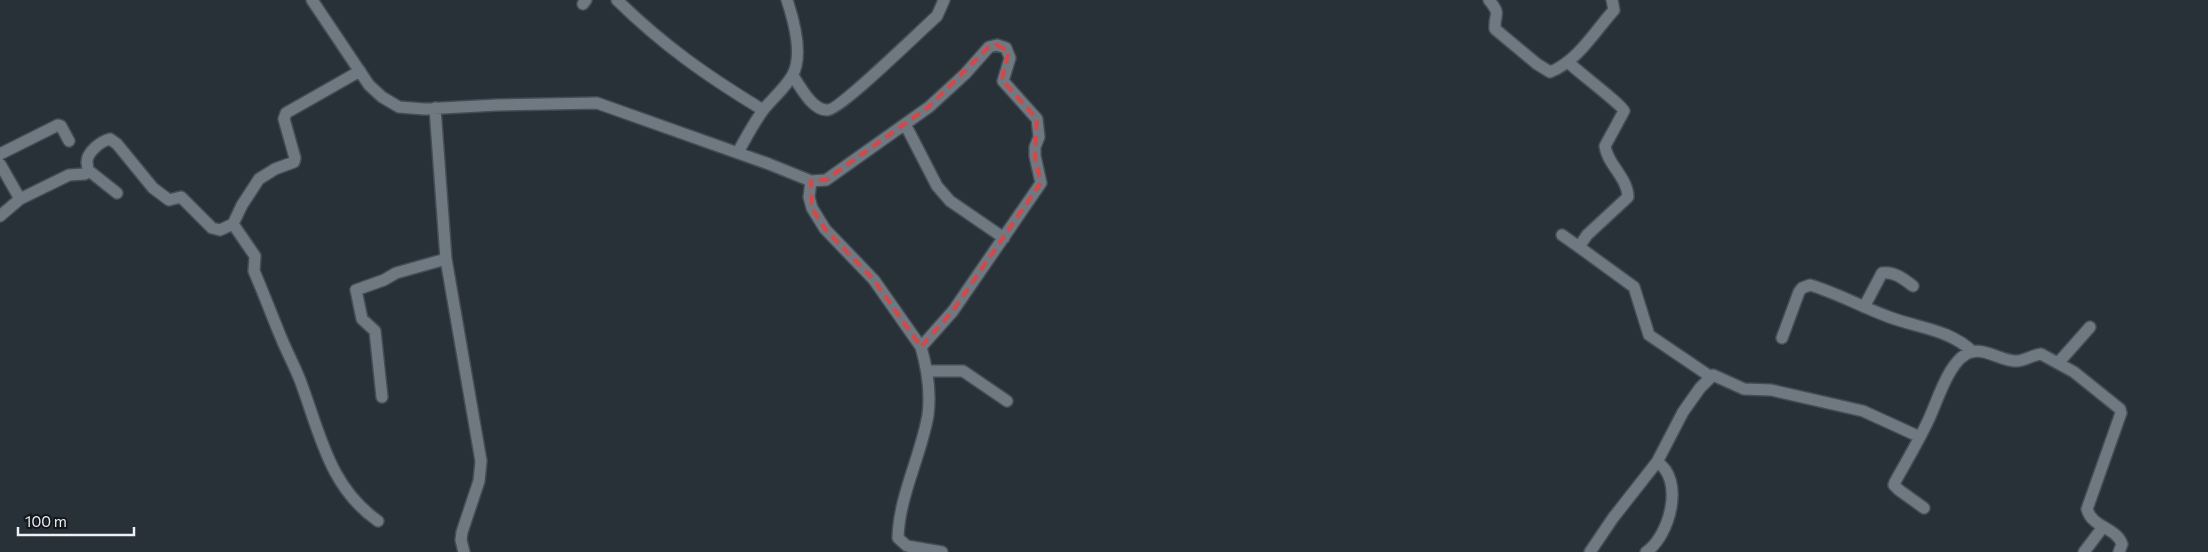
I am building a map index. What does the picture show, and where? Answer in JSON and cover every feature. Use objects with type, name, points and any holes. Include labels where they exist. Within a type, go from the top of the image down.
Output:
[{"type":"street","points":[[312,0],[374,91],[393,104],[406,108],[598,104],[738,152],[811,181],[826,180],[905,124],[945,93],[989,47],[997,45],[1006,48],[1010,58],[1003,81],[1038,123],[1039,137],[1035,147],[1035,156],[1041,178],[1040,187],[953,311],[921,347]]},
{"type":"street","points":[[617,0],[652,34],[692,66],[763,110]]},
{"type":"street","points":[[738,152],[763,110],[792,76],[798,53],[787,0]]},
{"type":"street","points":[[792,76],[815,105],[824,110],[833,109],[850,96],[937,16],[944,0]]},
{"type":"street","points":[[1489,0],[1495,6],[1497,13],[1495,28],[1536,64],[1550,72],[1568,62],[1587,43],[1614,10],[1612,0]]},
{"type":"street","points":[[1568,62],[1600,90],[1620,104],[1624,111],[1605,146],[1607,155],[1620,176],[1628,197],[1587,235],[1579,246]]},
{"type":"street","points":[[117,193],[88,170],[87,161],[90,155],[99,143],[110,140],[123,151],[153,188],[169,200],[178,196],[183,199],[216,230],[233,224],[242,205],[259,179],[274,169],[295,162],[285,115],[360,71]]},
{"type":"street","points":[[435,108],[446,259],[481,461],[479,481],[462,532],[461,540],[464,552]]},
{"type":"street","points":[[905,124],[934,180],[950,201],[1004,238]]},
{"type":"street","points":[[0,154],[58,125],[61,126],[69,141]]},
{"type":"street","points":[[0,164],[20,199]]},
{"type":"street","points":[[0,216],[20,199],[69,175],[82,176],[88,170]]},
{"type":"street","points":[[811,181],[810,202],[825,229],[874,280],[921,347],[927,371],[927,418],[906,494],[898,538],[907,546],[942,552]]},
{"type":"street","points":[[233,224],[255,256],[254,271],[299,378],[336,476],[343,489],[354,502],[378,521]]},
{"type":"street","points":[[1562,235],[1634,287],[1650,335],[1710,376],[1718,376],[1744,390],[1771,390],[1863,411],[1920,437]]},
{"type":"street","points":[[382,396],[374,331],[362,319],[356,290],[384,280],[396,273],[446,259]]},
{"type":"street","points":[[1864,307],[1876,280],[1882,273],[1890,273],[1913,286]]},
{"type":"street","points":[[1782,338],[1799,292],[1806,285],[1814,286],[1903,323],[1943,333],[1965,345],[1972,352]]},
{"type":"street","points":[[2058,362],[2090,327]]},
{"type":"street","points":[[1924,508],[1894,485],[1956,364],[1961,358],[1972,352],[1984,352],[2014,362],[2041,354],[2058,362],[2086,380],[2120,409],[2121,413],[2087,509],[2090,517],[2120,538],[2122,544],[2119,552]]},
{"type":"street","points":[[927,371],[963,371],[1007,401]]},
{"type":"street","points":[[1590,552],[1613,518],[1657,462],[1683,412],[1710,376]]},
{"type":"street","points":[[1646,552],[1662,534],[1670,514],[1672,483],[1670,474],[1664,466],[1657,462]]},
{"type":"street","points":[[2084,552],[2103,527]]},
{"type":"highlighted area","points":[[997,45],[1009,52],[1002,80],[1037,119],[1035,156],[1041,183],[953,311],[921,347],[874,280],[825,229],[812,208],[811,181],[826,180],[929,107],[989,47]]}]
